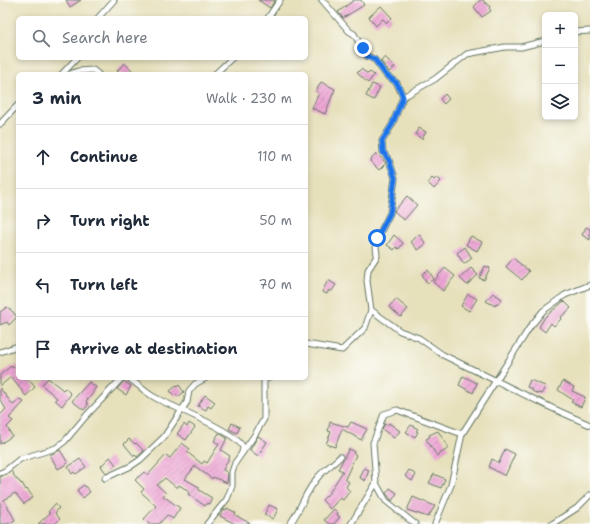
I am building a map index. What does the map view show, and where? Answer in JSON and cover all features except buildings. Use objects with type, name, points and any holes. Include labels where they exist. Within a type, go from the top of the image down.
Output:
[{"type":"street","points":[[100,16],[114,0]]},
{"type":"street","points":[[269,16],[280,0]]},
{"type":"street","points":[[322,0],[348,31],[354,34],[367,56],[375,60],[386,75],[397,83],[403,97]]},
{"type":"street","points":[[578,32],[590,31]]},
{"type":"street","points":[[308,344],[342,350],[365,328],[371,310],[367,281],[368,270],[377,256],[377,238],[390,213],[395,178],[389,160],[383,152],[382,141],[392,125],[403,97],[435,79],[467,54],[505,47],[521,47],[542,42]]},
{"type":"street","points":[[64,72],[75,60]]},
{"type":"street","points":[[217,72],[230,60]]},
{"type":"street","points":[[75,72],[92,70],[95,72]]},
{"type":"street","points":[[0,124],[16,107]]},
{"type":"street","points":[[435,524],[451,485],[462,434],[530,327],[543,311],[565,295],[590,285]]},
{"type":"street","points":[[371,310],[400,331],[419,338],[443,354],[495,381],[590,425]]},
{"type":"street","points":[[0,352],[16,347]]},
{"type":"street","points":[[0,473],[5,471],[20,459],[56,448],[65,441],[120,380]]},
{"type":"street","points":[[132,380],[152,396],[220,429],[237,439],[243,447],[241,454]]},
{"type":"street","points":[[105,478],[131,466],[140,460],[164,437],[187,402],[189,391],[195,384],[202,380]]},
{"type":"street","points":[[206,524],[227,499],[232,486],[232,472],[235,463],[264,419],[264,380]]},
{"type":"street","points":[[415,524],[386,501],[376,483],[373,443],[384,414],[397,410],[462,434]]},
{"type":"street","points":[[290,524],[318,476],[340,457]]},
{"type":"street","points":[[351,524],[376,483]]},
{"type":"street","points":[[552,524],[577,508],[590,495]]},
{"type":"route","points":[[363,48],[367,56],[375,60],[386,75],[397,83],[403,97],[392,125],[382,141],[383,152],[389,160],[395,178],[390,213],[377,238]]}]
